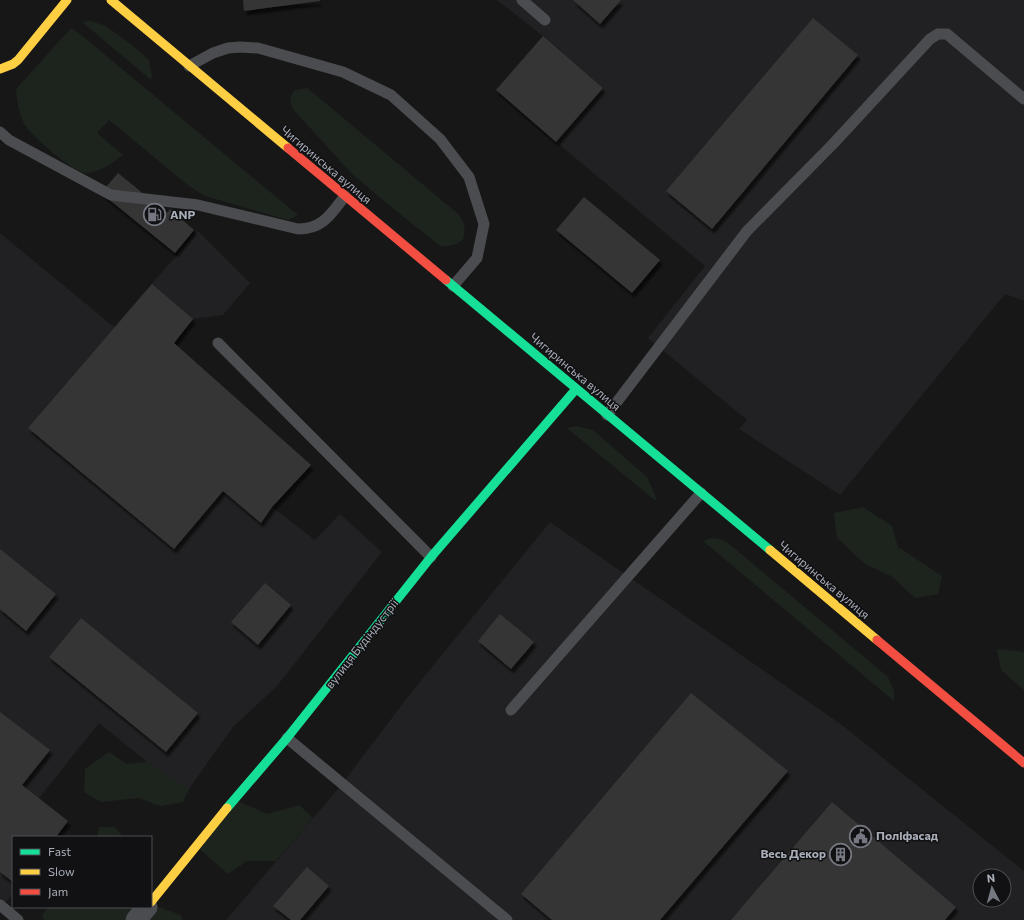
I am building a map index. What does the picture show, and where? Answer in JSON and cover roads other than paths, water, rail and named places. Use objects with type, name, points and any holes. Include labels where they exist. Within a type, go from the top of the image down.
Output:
[{"type":"main road","points":[[0,69],[13,64],[18,60],[67,0]]},
{"type":"main road","name":"Чигиринська вулиця","points":[[111,0],[1024,763]]},
{"type":"main road","name":"вулиця Будіндустрії","points":[[152,901],[234,799],[287,738],[431,557],[576,389]]},
{"type":"street","points":[[136,920],[146,908]]},
{"type":"lane","points":[[522,0],[546,20]]},
{"type":"lane","points":[[607,415],[747,231],[832,145],[930,39],[938,34],[947,34],[1024,99]]},
{"type":"lane","points":[[190,66],[213,53],[228,48],[258,48],[343,72],[391,95],[440,139],[469,177],[484,224],[477,258],[453,286]]},
{"type":"lane","points":[[0,132],[9,140],[111,195],[198,205],[298,229],[307,229],[323,222],[330,216],[344,196]]},
{"type":"lane","points":[[218,343],[431,557]]},
{"type":"lane","points":[[511,710],[701,493]]},
{"type":"lane","points":[[287,738],[507,920]]},
{"type":"lane","points":[[0,905],[18,920]]},
{"type":"place","name":"ANP","points":[[155,215]]},
{"type":"place","name":"Поліфасад","points":[[860,836]]},
{"type":"place","name":"Весь Декор","points":[[841,854]]}]
